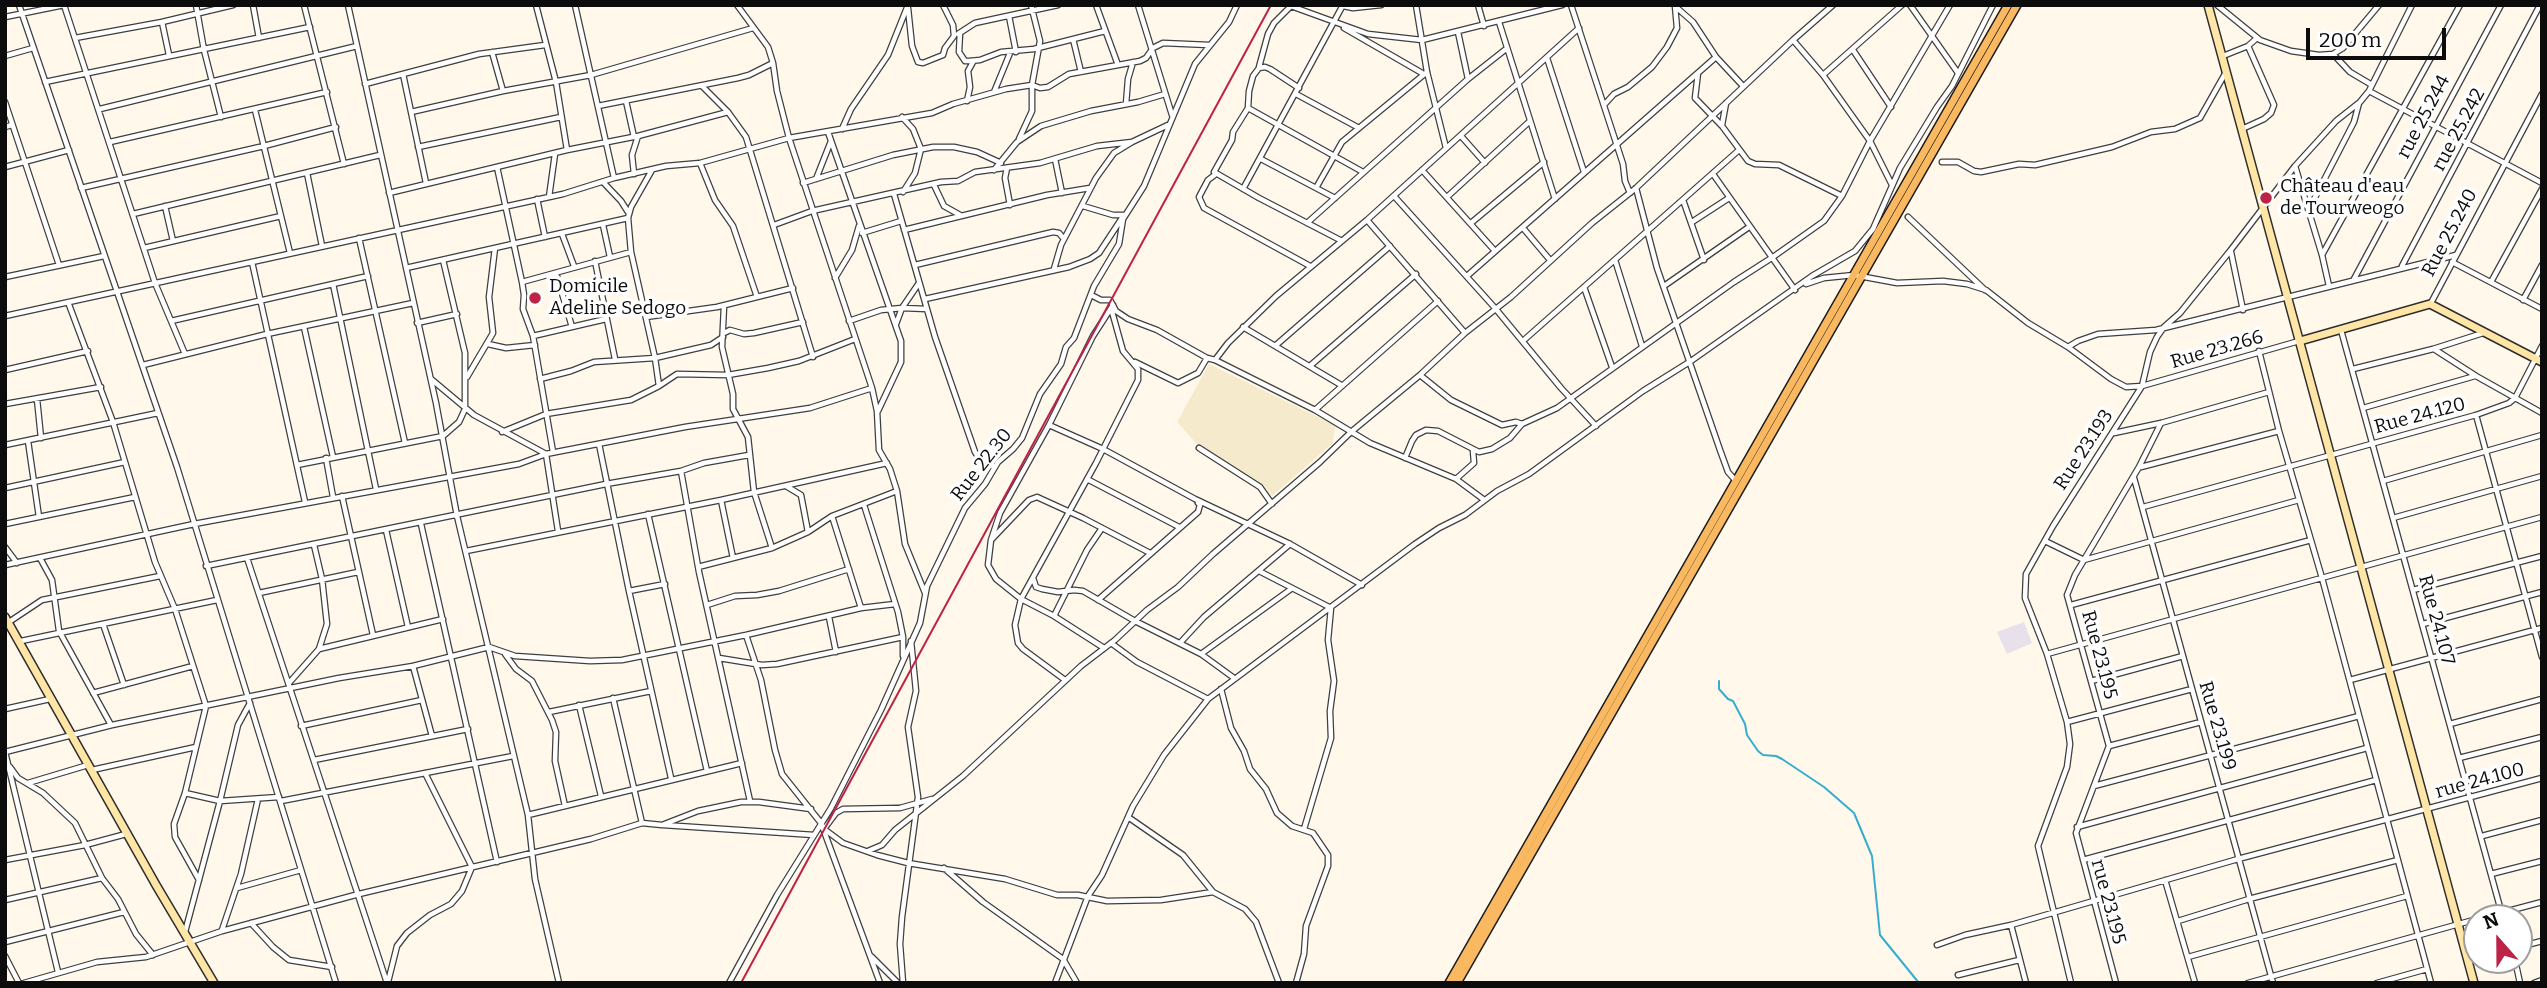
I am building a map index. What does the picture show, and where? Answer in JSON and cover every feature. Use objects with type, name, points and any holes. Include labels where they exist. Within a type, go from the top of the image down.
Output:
[{"type":"main road","points":[[1457,983],[2008,5]]},
{"type":"main road","points":[[1449,983],[1737,482],[2017,5]]},
{"type":"street","points":[[19,5],[158,413],[337,983]]},
{"type":"street","points":[[5,18],[64,5],[155,283],[185,354]]},
{"type":"street","points":[[195,5],[222,117]]},
{"type":"street","points":[[75,38],[162,22],[233,5]]},
{"type":"street","points":[[253,5],[259,38]]},
{"type":"street","points":[[304,5],[344,164]]},
{"type":"street","points":[[348,5],[443,436],[457,516],[528,815],[537,887],[559,983]]},
{"type":"street","points":[[536,5],[556,82],[567,150]]},
{"type":"street","points":[[575,5],[614,178]]},
{"type":"street","points":[[737,5],[768,47],[789,138],[872,388],[877,411],[878,445],[897,491],[905,544],[925,594]]},
{"type":"street","points":[[943,5],[957,34],[958,48],[965,61],[1001,52],[1038,48],[1105,31]]},
{"type":"street","points":[[908,6],[911,39],[918,62],[923,63],[941,57],[957,34],[975,23],[1009,16],[1032,7],[1058,5]]},
{"type":"street","points":[[1096,5],[1118,65]]},
{"type":"street","points":[[1138,5],[1172,116]]},
{"type":"street","name":"Rue 22.30","points":[[729,983],[777,895],[821,823],[890,692],[919,623],[925,594],[965,508],[995,467],[1022,438],[1040,394],[1079,328],[1091,295],[1119,244],[1126,214],[1144,186],[1191,71],[1229,22],[1237,5]]},
{"type":"street","points":[[1243,189],[1343,6],[1353,8],[1381,5]]},
{"type":"street","points":[[1416,5],[1425,73],[1438,107],[1446,148]]},
{"type":"street","points":[[1478,5],[1484,26]]},
{"type":"street","points":[[1342,241],[1243,189],[1217,174],[1215,169],[1248,108],[1253,76],[1259,68],[1268,34],[1274,23],[1290,6],[1368,34],[1422,40],[1562,5]]},
{"type":"street","points":[[1571,5],[1630,193]]},
{"type":"street","points":[[867,851],[882,845],[895,830],[963,776],[1065,680],[1178,587],[1351,432],[1420,375],[1465,332],[1511,297],[1550,260],[1636,188],[1833,5]]},
{"type":"street","points":[[1823,75],[1902,5]]},
{"type":"street","points":[[1910,5],[1958,73]]},
{"type":"street","points":[[1405,458],[1416,435],[1426,430],[1438,431],[1474,451],[1485,452],[1492,449],[1510,438],[1522,424],[1570,398],[1824,220],[1842,196],[1870,141],[1950,5]]},
{"type":"street","points":[[1055,983],[1088,896],[1102,875],[1128,817],[1164,755],[1208,699],[1415,544],[1465,515],[1483,499],[1524,477],[1643,391],[1691,361],[1812,276],[1856,251],[1873,229],[1908,154],[1947,95],[1993,5]]},
{"type":"street","points":[[2208,5],[2474,983]]},
{"type":"street","points":[[2218,5],[2258,38],[2291,51],[2319,55],[2333,54],[2343,48],[2379,5]]},
{"type":"street","points":[[2308,210],[2354,122],[2360,102],[2370,88],[2412,5]]},
{"type":"street","points":[[2322,255],[2460,5]]},
{"type":"street","name":"rue 25.244","points":[[2353,279],[2501,5]]},
{"type":"street","name":"rue 25.242","points":[[2402,267],[2540,5]]},
{"type":"street","points":[[842,129],[851,109],[888,55],[908,6]]},
{"type":"street","points":[[1603,106],[1614,94],[1628,88],[1652,67],[1667,47],[1677,28],[1674,6]]},
{"type":"street","points":[[1674,6],[1693,22],[1716,57],[1743,86]]},
{"type":"street","points":[[994,171],[1017,142],[1032,111],[1032,85],[1040,34],[1032,7]]},
{"type":"street","points":[[994,93],[1013,52],[1009,16]]},
{"type":"street","points":[[162,22],[169,55]]},
{"type":"street","points":[[1334,22],[1425,73]]},
{"type":"street","points":[[1499,22],[1555,199]]},
{"type":"street","points":[[45,82],[310,27]]},
{"type":"street","points":[[411,112],[591,75],[753,28]]},
{"type":"street","points":[[1215,360],[1243,327],[1310,266],[1394,196],[1578,28]]},
{"type":"street","points":[[1458,32],[1468,79]]},
{"type":"street","points":[[2222,57],[2248,46],[2258,38]]},
{"type":"street","points":[[1073,39],[1082,72]]},
{"type":"street","points":[[1794,40],[1823,75],[1870,141],[1892,185]]},
{"type":"street","points":[[5,316],[549,197],[614,178],[700,163],[789,138],[932,113],[994,93],[1032,85],[1048,87],[1069,74],[1146,58],[1163,43],[1209,45]]},
{"type":"street","points":[[365,84],[492,52],[545,45]]},
{"type":"street","points":[[100,109],[357,46]]},
{"type":"street","points":[[2242,129],[2264,120],[2274,105],[2248,46]]},
{"type":"street","points":[[5,56],[33,48]]},
{"type":"street","points":[[1307,223],[1468,79],[1506,49]]},
{"type":"street","points":[[1853,50],[1891,107]]},
{"type":"street","points":[[492,52],[503,91]]},
{"type":"street","points":[[2333,54],[2370,88],[2542,183]]},
{"type":"street","points":[[1466,276],[1716,57]]},
{"type":"street","points":[[1547,58],[1584,172]]},
{"type":"street","points":[[967,101],[970,88],[968,71],[973,61]]},
{"type":"street","points":[[1126,104],[1128,79],[1133,62]]},
{"type":"street","points":[[598,106],[749,75],[773,63]]},
{"type":"street","points":[[1259,68],[1270,69],[1298,91],[1359,128]]},
{"type":"street","points":[[1698,72],[1695,98],[1722,126],[1748,161],[1779,165],[1842,196]]},
{"type":"street","points":[[1941,162],[1958,162],[1981,172],[2019,164],[2032,165],[2123,143],[2151,132],[2175,129],[2200,118],[2226,72]]},
{"type":"street","points":[[1316,188],[1342,142],[1425,73]]},
{"type":"street","points":[[402,74],[426,183]]},
{"type":"street","points":[[702,86],[746,137],[813,357]]},
{"type":"street","points":[[110,142],[327,92]]},
{"type":"street","points":[[1017,142],[1049,123],[1165,94]]},
{"type":"street","name":"Rue 25.240","points":[[2300,341],[2430,304],[2542,94]]},
{"type":"street","points":[[626,101],[636,136],[632,155],[634,174]]},
{"type":"street","points":[[5,102],[59,265]]},
{"type":"street","name":"Rue 23.193","points":[[2047,654],[2028,607],[2024,586],[2026,574],[2142,386],[2150,352],[2164,327],[2180,313],[2295,166],[2336,121],[2360,102]]},
{"type":"street","points":[[1722,126],[1726,103]]},
{"type":"street","points":[[1248,108],[1364,172]]},
{"type":"street","points":[[255,110],[290,253]]},
{"type":"street","points":[[389,192],[728,113]]},
{"type":"street","points":[[418,147],[561,117]]},
{"type":"street","points":[[902,117],[913,129],[921,149],[915,173],[902,192]]},
{"type":"street","points":[[1447,197],[1530,121]]},
{"type":"street","points":[[5,127],[12,125]]},
{"type":"street","points":[[1054,269],[1064,239],[1090,188],[1114,153],[1169,125]]},
{"type":"street","points":[[81,188],[336,127]]},
{"type":"street","points":[[828,132],[901,341],[901,362],[877,411]]},
{"type":"street","points":[[1461,136],[1485,163]]},
{"type":"street","points":[[815,179],[831,141]]},
{"type":"street","points":[[774,225],[812,211],[962,180],[975,172],[1055,159],[1097,146],[1132,142]]},
{"type":"street","points":[[803,183],[921,149],[965,149],[1001,163]]},
{"type":"street","points":[[1524,340],[1739,149]]},
{"type":"street","points":[[5,167],[69,150]]},
{"type":"street","points":[[549,197],[555,154]]},
{"type":"street","points":[[133,214],[380,155]]},
{"type":"street","points":[[1055,159],[1062,194]]},
{"type":"street","points":[[1261,159],[1335,198]]},
{"type":"street","points":[[1471,223],[1544,162]]},
{"type":"street","points":[[700,163],[715,200],[733,226],[757,297]]},
{"type":"street","points":[[2295,166],[2329,286]]},
{"type":"street","points":[[496,167],[522,282],[523,309],[535,345],[553,453]]},
{"type":"street","points":[[1007,168],[1006,183],[1010,205]]},
{"type":"street","points":[[406,268],[603,225],[628,215],[652,170]]},
{"type":"street","points":[[1422,170],[1495,251]]},
{"type":"street","points":[[307,173],[322,246]]},
{"type":"street","points":[[1217,174],[1208,180],[1199,197],[1204,208],[1310,266]]},
{"type":"street","points":[[1713,174],[1749,227],[1797,288]]},
{"type":"street","points":[[603,182],[621,201],[628,215],[631,252],[659,386]]},
{"type":"street","points":[[934,185],[944,206],[964,216]]},
{"type":"street","points":[[904,230],[1090,188]]},
{"type":"street","points":[[1636,188],[1664,286],[1728,472],[1737,482]]},
{"type":"street","points":[[2491,282],[2542,189]]},
{"type":"street","points":[[894,194],[927,309],[975,452],[981,461],[995,467]]},
{"type":"street","points":[[1394,196],[1524,340],[1596,426]]},
{"type":"street","points":[[1692,222],[1729,198]]},
{"type":"street","points":[[537,199],[545,237]]},
{"type":"street","points":[[1683,200],[1704,260]]},
{"type":"street","points":[[164,206],[173,241]]},
{"type":"street","points":[[1083,206],[1113,215],[1126,214]]},
{"type":"street","points":[[925,299],[1076,265],[1096,256],[1126,214]]},
{"type":"street","points":[[1113,215],[1118,223]]},
{"type":"street","points":[[144,248],[281,216]]},
{"type":"street","points":[[1908,217],[2017,316],[2068,347],[2119,384],[2126,387],[2142,386]]},
{"type":"street","points":[[1367,220],[1465,332]]},
{"type":"street","points":[[862,233],[901,221]]},
{"type":"street","points":[[835,279],[852,250],[859,224]]},
{"type":"street","points":[[603,225],[610,257]]},
{"type":"street","points":[[1664,286],[1749,227]]},
{"type":"street","points":[[1523,228],[1550,260]]},
{"type":"street","points":[[915,265],[1053,232],[1059,233],[1064,239]]},
{"type":"street","points":[[562,234],[574,266]]},
{"type":"street","points":[[359,238],[405,443]]},
{"type":"street","points":[[1275,346],[1390,246]]},
{"type":"street","points":[[467,378],[493,333],[489,288],[495,248]]},
{"type":"street","points":[[2230,251],[2243,310]]},
{"type":"street","points":[[522,282],[631,252]]},
{"type":"street","points":[[2068,347],[2098,334],[2150,331],[2456,255]]},
{"type":"street","points":[[5,277],[104,256]]},
{"type":"street","points":[[297,465],[443,436],[459,422],[465,409],[465,353],[443,260]]},
{"type":"street","points":[[1615,260],[1642,347]]},
{"type":"street","points":[[595,261],[615,359]]},
{"type":"street","points":[[252,262],[306,502]]},
{"type":"street","points":[[2452,262],[2542,309]]},
{"type":"street","points":[[2523,300],[2542,265]]},
{"type":"street","points":[[556,273],[572,327]]},
{"type":"street","points":[[1311,365],[1416,274]]},
{"type":"street","points":[[1797,288],[1824,278],[1858,275],[1897,283],[1956,282],[1986,290]]},
{"type":"street","points":[[171,321],[368,276]]},
{"type":"street","points":[[896,326],[902,308],[920,283]]},
{"type":"street","points":[[333,284],[376,489]]},
{"type":"street","points":[[1584,287],[1612,367]]},
{"type":"street","points":[[646,317],[724,306],[793,288]]},
{"type":"street","points":[[1091,295],[1101,300],[1110,300],[1123,351],[1134,361],[1178,383],[1198,373],[1207,358]]},
{"type":"street","points":[[1315,410],[1438,301]]},
{"type":"street","points":[[68,302],[113,422],[160,576],[175,609],[206,706],[185,793],[176,816],[175,836],[199,880]]},
{"type":"street","points":[[142,365],[267,334],[413,303]]},
{"type":"street","points":[[2430,304],[2538,361]]},
{"type":"street","points":[[724,306],[722,351],[733,394],[733,409],[748,437],[754,492],[772,548]]},
{"type":"street","points":[[1111,306],[1129,319],[1157,330],[1207,358],[1315,410],[1351,432],[1456,479],[1483,499]]},
{"type":"street","points":[[1104,648],[1054,616],[1021,599],[991,575],[988,565],[991,540],[1000,513],[1111,306]]},
{"type":"street","points":[[849,321],[890,309],[927,309]]},
{"type":"street","points":[[417,323],[457,314]]},
{"type":"street","points":[[533,336],[606,319]]},
{"type":"street","points":[[540,379],[594,362],[655,358],[711,345],[730,330],[744,334],[754,333],[803,322]]},
{"type":"street","points":[[304,327],[333,457]]},
{"type":"street","points":[[1243,327],[1341,385]]},
{"type":"street","name":"Rue 24.107","points":[[2341,329],[2499,904]]},
{"type":"street","points":[[2353,369],[2484,333]]},
{"type":"street","points":[[502,432],[546,414],[631,400],[677,374],[728,375],[813,357],[855,339]]},
{"type":"street","name":"Rue 23.266","points":[[2142,386],[2300,341]]},
{"type":"street","points":[[488,344],[506,348],[535,345]]},
{"type":"street","points":[[2515,398],[2538,361],[2542,346]]},
{"type":"street","points":[[2433,349],[2542,413]]},
{"type":"street","points":[[5,370],[88,351]]},
{"type":"street","points":[[2259,352],[2431,983]]},
{"type":"street","points":[[1065,680],[1028,654],[1018,643],[1015,625],[1021,599],[1087,480],[1138,380],[1138,369],[1134,361]]},
{"type":"street","points":[[1420,375],[1451,400],[1502,425],[1516,422],[1522,424]]},
{"type":"street","points":[[2363,408],[2476,376]]},
{"type":"street","points":[[430,379],[465,409],[502,432],[546,454]]},
{"type":"street","points":[[5,404],[101,387]]},
{"type":"street","points":[[5,565],[194,524],[519,464],[546,454],[685,427],[828,404],[872,388]]},
{"type":"street","points":[[2113,433],[2161,423],[2269,393]]},
{"type":"street","points":[[37,398],[41,438]]},
{"type":"street","name":"Rue 24.120","points":[[2143,507],[2476,415],[2510,403],[2515,398]]},
{"type":"street","points":[[5,445],[158,413]]},
{"type":"street","points":[[2476,415],[2542,657]]},
{"type":"street","name":"Rue 23.195","points":[[2109,746],[2068,592],[2161,423]]},
{"type":"street","points":[[1049,425],[1103,449],[1195,499],[1290,544],[1362,585]]},
{"type":"street","points":[[2139,467],[2279,431]]},
{"type":"street","points":[[2383,481],[2542,435]]},
{"type":"street","points":[[28,440],[39,517]]},
{"type":"street","points":[[599,444],[628,591],[671,779]]},
{"type":"street","points":[[1199,448],[1260,487],[1272,503]]},
{"type":"street","points":[[1456,479],[1474,463],[1474,451]]},
{"type":"street","points":[[546,454],[558,531]]},
{"type":"street","points":[[206,566],[749,455]]},
{"type":"street","points":[[326,458],[333,497]]},
{"type":"street","points":[[5,488],[125,462]]},
{"type":"street","points":[[466,551],[721,500],[887,463]]},
{"type":"street","points":[[681,471],[698,566],[750,801]]},
{"type":"street","points":[[2393,517],[2542,476]]},
{"type":"street","name":"Rue 23.199","points":[[2133,477],[2273,983]]},
{"type":"street","points":[[1087,480],[1179,527]]},
{"type":"street","points":[[786,486],[801,495],[808,532]]},
{"type":"street","points":[[698,566],[772,548],[808,532],[832,516],[897,491]]},
{"type":"street","points":[[342,496],[373,635]]},
{"type":"street","points":[[5,524],[135,497]]},
{"type":"street","points":[[991,540],[1034,497],[1150,553]]},
{"type":"street","points":[[1098,600],[1198,512],[1200,505],[1195,499]]},
{"type":"street","points":[[721,500],[733,558]]},
{"type":"street","points":[[2045,541],[2084,560],[2299,500]]},
{"type":"street","points":[[864,505],[895,604],[903,638],[903,657]]},
{"type":"street","points":[[648,514],[707,771]]},
{"type":"street","points":[[832,516],[861,608]]},
{"type":"street","points":[[2071,983],[2038,846],[2070,756],[2067,722],[2047,654],[2542,517]]},
{"type":"street","points":[[421,524],[497,862]]},
{"type":"street","points":[[1054,616],[1087,550],[1102,528]]},
{"type":"street","points":[[386,530],[408,627]]},
{"type":"street","points":[[2071,605],[2311,540]]},
{"type":"street","points":[[1180,643],[1204,617],[1290,544]]},
{"type":"street","points":[[290,686],[318,649],[327,619],[314,545]]},
{"type":"street","points":[[5,547],[17,563]]},
{"type":"street","points":[[2413,590],[2542,556]]},
{"type":"street","points":[[40,558],[50,574],[56,597],[59,631],[111,725]]},
{"type":"street","points":[[247,558],[387,983],[397,946],[407,933],[430,915],[451,904],[462,891],[472,867],[425,773]]},
{"type":"street","points":[[707,605],[735,596],[779,591],[849,569]]},
{"type":"street","points":[[1259,571],[1331,608]]},
{"type":"street","points":[[259,593],[358,572]]},
{"type":"street","points":[[160,576],[42,600],[7,620],[126,834],[215,983]]},
{"type":"street","points":[[1033,578],[1039,588],[1079,590],[1201,654],[1234,678]]},
{"type":"street","points":[[628,591],[665,584]]},
{"type":"street","points":[[1201,654],[1291,589]]},
{"type":"street","points":[[2423,624],[2542,592]]},
{"type":"street","points":[[20,641],[217,600]]},
{"type":"street","points":[[58,972],[5,752],[111,725],[250,700],[290,686],[413,666],[489,647],[505,654],[590,661],[622,660],[715,642],[861,608],[895,604]]},
{"type":"street","points":[[1304,829],[1331,738],[1330,711],[1334,681],[1328,640],[1331,608]]},
{"type":"street","points":[[829,617],[836,652]]},
{"type":"street","points":[[318,649],[443,619]]},
{"type":"street","points":[[103,624],[124,685]]},
{"type":"street","points":[[2350,680],[2542,628]]},
{"type":"street","points":[[746,635],[782,774],[821,823],[880,983]]},
{"type":"street","points":[[719,658],[755,664],[777,664],[903,638]]},
{"type":"street","points":[[900,983],[900,944],[917,803],[908,727],[916,691],[911,641]]},
{"type":"street","points":[[1111,643],[1137,662],[1208,699]]},
{"type":"street","points":[[505,654],[516,669],[533,681],[540,700],[549,712],[556,732],[555,761],[565,806]]},
{"type":"street","points":[[2091,681],[2183,656]]},
{"type":"street","points":[[93,693],[194,666]]},
{"type":"street","points":[[413,666],[432,736]]},
{"type":"street","points":[[1221,689],[1231,728],[1244,751],[1250,769],[1266,789],[1280,817],[1292,826],[1313,833],[1328,855],[1328,866],[1306,926],[1304,954],[1296,983]]},
{"type":"street","points":[[2067,722],[2192,689]]},
{"type":"street","points":[[549,712],[651,691]]},
{"type":"street","points":[[6,707],[51,698]]},
{"type":"street","points":[[613,698],[642,823]]},
{"type":"street","points":[[2450,723],[2542,699]]},
{"type":"street","points":[[184,933],[238,725],[250,700]]},
{"type":"street","points":[[301,726],[422,700]]},
{"type":"street","points":[[579,705],[601,796]]},
{"type":"street","points":[[2093,786],[2359,716]]},
{"type":"street","points":[[2076,827],[2109,746],[2201,722]]},
{"type":"street","points":[[314,760],[468,729]]},
{"type":"street","points":[[2459,758],[2542,737]]},
{"type":"street","points":[[27,784],[89,767],[196,747]]},
{"type":"street","points":[[2076,827],[2367,748]]},
{"type":"street","points":[[185,793],[220,802],[280,799],[513,756]]},
{"type":"street","points":[[528,815],[742,763]]},
{"type":"street","points":[[8,764],[18,778],[43,793],[70,817],[79,829],[102,878],[118,899],[136,934],[153,955]]},
{"type":"street","name":"rue 24.100","points":[[1937,945],[1973,932],[2011,925],[2238,859],[2542,778]]},
{"type":"street","points":[[2082,860],[2376,780]]},
{"type":"street","points":[[824,830],[836,813],[843,809],[900,808],[935,798]]},
{"type":"street","points":[[222,931],[236,888],[258,799]]},
{"type":"street","points":[[663,825],[698,811],[750,801],[811,809]]},
{"type":"street","points":[[1128,817],[1183,855],[1213,892],[1240,906],[1256,922],[1279,983]]},
{"type":"street","points":[[2482,836],[2542,820]]},
{"type":"street","points":[[5,956],[21,983],[97,962],[153,955],[251,923],[359,894],[602,836],[642,823],[814,835]]},
{"type":"street","name":"rue 23.195","points":[[2076,827],[2076,838],[2116,983]]},
{"type":"street","points":[[824,830],[843,843],[908,863],[1018,882],[1051,894],[1088,896],[1107,901],[1161,900],[1213,892]]},
{"type":"street","points":[[5,860],[85,845],[126,834]]},
{"type":"street","points":[[2178,921],[2249,899],[2398,860]]},
{"type":"street","points":[[2491,874],[2542,861]]},
{"type":"street","points":[[943,868],[983,902],[1063,958],[1077,983]]},
{"type":"street","points":[[236,888],[301,870]]},
{"type":"street","points":[[5,900],[102,878]]},
{"type":"street","points":[[2165,880],[2195,983]]},
{"type":"street","points":[[2188,957],[2407,896]]},
{"type":"street","points":[[5,942],[124,912]]},
{"type":"street","points":[[2248,983],[2463,922]]},
{"type":"street","points":[[251,923],[289,960],[332,967]]},
{"type":"street","points":[[2011,925],[2026,983]]},
{"type":"street","points":[[871,956],[900,983]]},
{"type":"street","points":[[1958,975],[2019,960]]},
{"type":"street","points":[[2377,983],[2427,969]]},
{"type":"street","points":[[2533,983],[2542,981]]},
{"type":"shaded area","points":[[1209,364],[1335,425],[1333,443],[1272,496],[1265,487],[1197,444],[1177,422]]},
{"type":"shaded area","points":[[2024,622],[2032,643],[2007,654],[1997,632]]},
{"type":"waterway","points":[[1719,681],[1719,689],[1733,701],[1745,724],[1747,735],[1758,751],[1763,755],[1782,759],[1824,787],[1854,813],[1872,856],[1880,935],[1919,983]]},
{"type":"railway","points":[[741,983],[1271,5]]},
{"type":"place","name":"Château d'eau de Tourweogo","points":[[2266,198]]},
{"type":"place","name":"Domicile Adeline Sedogo","points":[[535,298]]}]
